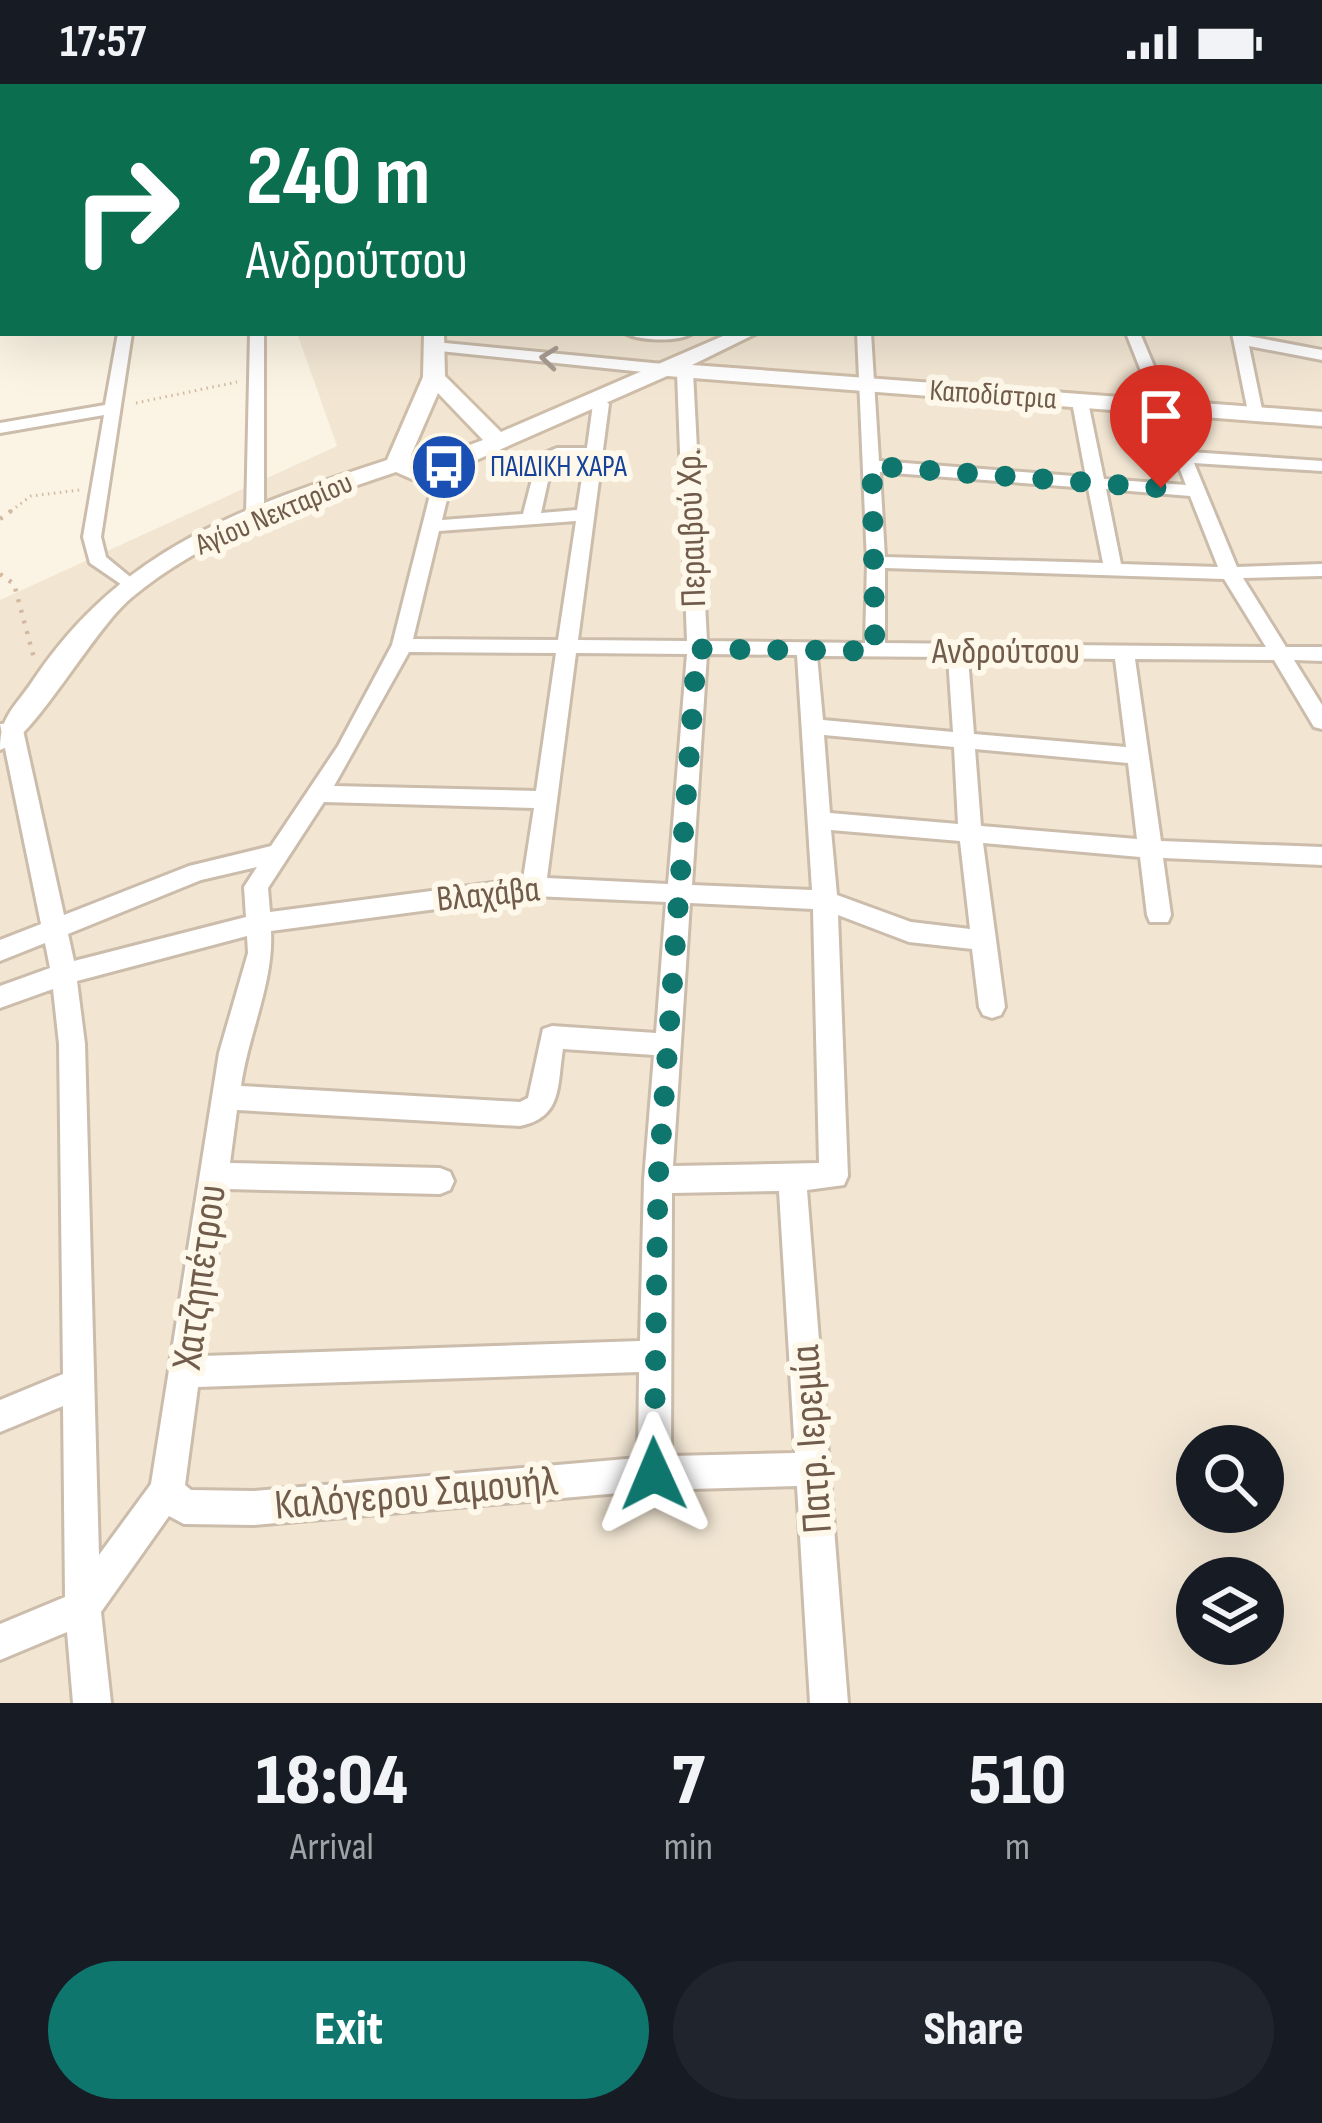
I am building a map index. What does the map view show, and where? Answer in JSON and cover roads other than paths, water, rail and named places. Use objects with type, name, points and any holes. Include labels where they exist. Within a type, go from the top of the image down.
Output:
[{"type":"street","points":[[125,336],[98,488],[93,548],[106,568],[131,585]]},
{"type":"street","points":[[255,516],[257,336]]},
{"type":"street","points":[[690,336],[718,346]]},
{"type":"street","points":[[432,471],[596,398],[674,371],[740,336]]},
{"type":"street","points":[[864,336],[876,562],[875,651]]},
{"type":"street","points":[[1134,336],[1230,573],[1322,722]]},
{"type":"street","points":[[1256,414],[1240,336],[1322,355]]},
{"type":"street","points":[[399,460],[434,377],[435,340],[674,371]]},
{"type":"street","name":"Καποδίστρια","points":[[674,371],[1322,419]]},
{"type":"street","name":"Περαιβού Χρ.","points":[[654,1474],[652,1356],[658,1180],[697,649],[674,371]]},
{"type":"street","points":[[434,377],[495,440]]},
{"type":"street","points":[[534,887],[601,404],[596,398]]},
{"type":"street","points":[[1080,402],[1113,569]]},
{"type":"street","points":[[0,428],[115,407]]},
{"type":"street","name":"Αγίου Νεκταρίου","points":[[4,734],[86,626],[131,585],[255,516],[399,460],[417,447],[495,440]]},
{"type":"street","points":[[530,518],[544,460],[557,453],[594,453]]},
{"type":"street","points":[[1181,458],[1322,466]]},
{"type":"street","name":"Αγίου Νεκταρίου","points":[[399,460],[412,472],[432,471]]},
{"type":"street","points":[[872,466],[1194,490]]},
{"type":"street","name":"Χατζηπέτρου","points":[[82,1607],[167,1490],[232,1053],[260,952],[256,887],[319,794],[403,644],[440,491],[432,471]]},
{"type":"street","points":[[431,526],[585,515]]},
{"type":"street","points":[[876,562],[1230,573],[1322,570]]},
{"type":"street","name":"Ανδρούτσου","points":[[403,644],[1322,654]]},
{"type":"street","points":[[658,1180],[834,1176],[821,821],[807,650]]},
{"type":"street","points":[[958,653],[970,831],[992,1007]]},
{"type":"street","points":[[1124,653],[1159,914]]},
{"type":"street","points":[[814,727],[1137,756]]},
{"type":"street","points":[[4,734],[56,930],[78,1115],[82,1607],[92,1703]]},
{"type":"street","points":[[319,794],[549,800]]},
{"type":"street","points":[[821,821],[1152,849],[1322,856]]},
{"type":"street","points":[[0,951],[197,872],[279,853]]},
{"type":"street","name":"Βλαχάβα","points":[[0,998],[64,974],[260,923],[534,887],[825,900],[910,932],[981,940]]},
{"type":"street","points":[[225,1097],[520,1114],[534,1111],[541,1102],[552,1037],[668,1045]]},
{"type":"street","points":[[214,1176],[440,1181]]},
{"type":"street","name":"Πατρ. Ιερεμία","points":[[792,1176],[815,1469],[822,1702]]},
{"type":"street","points":[[187,1372],[652,1356]]},
{"type":"street","points":[[0,1416],[79,1383]]},
{"type":"street","name":"Καλόγερου Σαμουήλ","points":[[167,1490],[184,1507],[254,1508],[654,1474],[815,1469]]},
{"type":"street","points":[[0,1642],[82,1607]]},
{"type":"place","name":"ΠΑΙΔΙΚΗ ΧΑΡΑ","points":[[444,467]]}]
